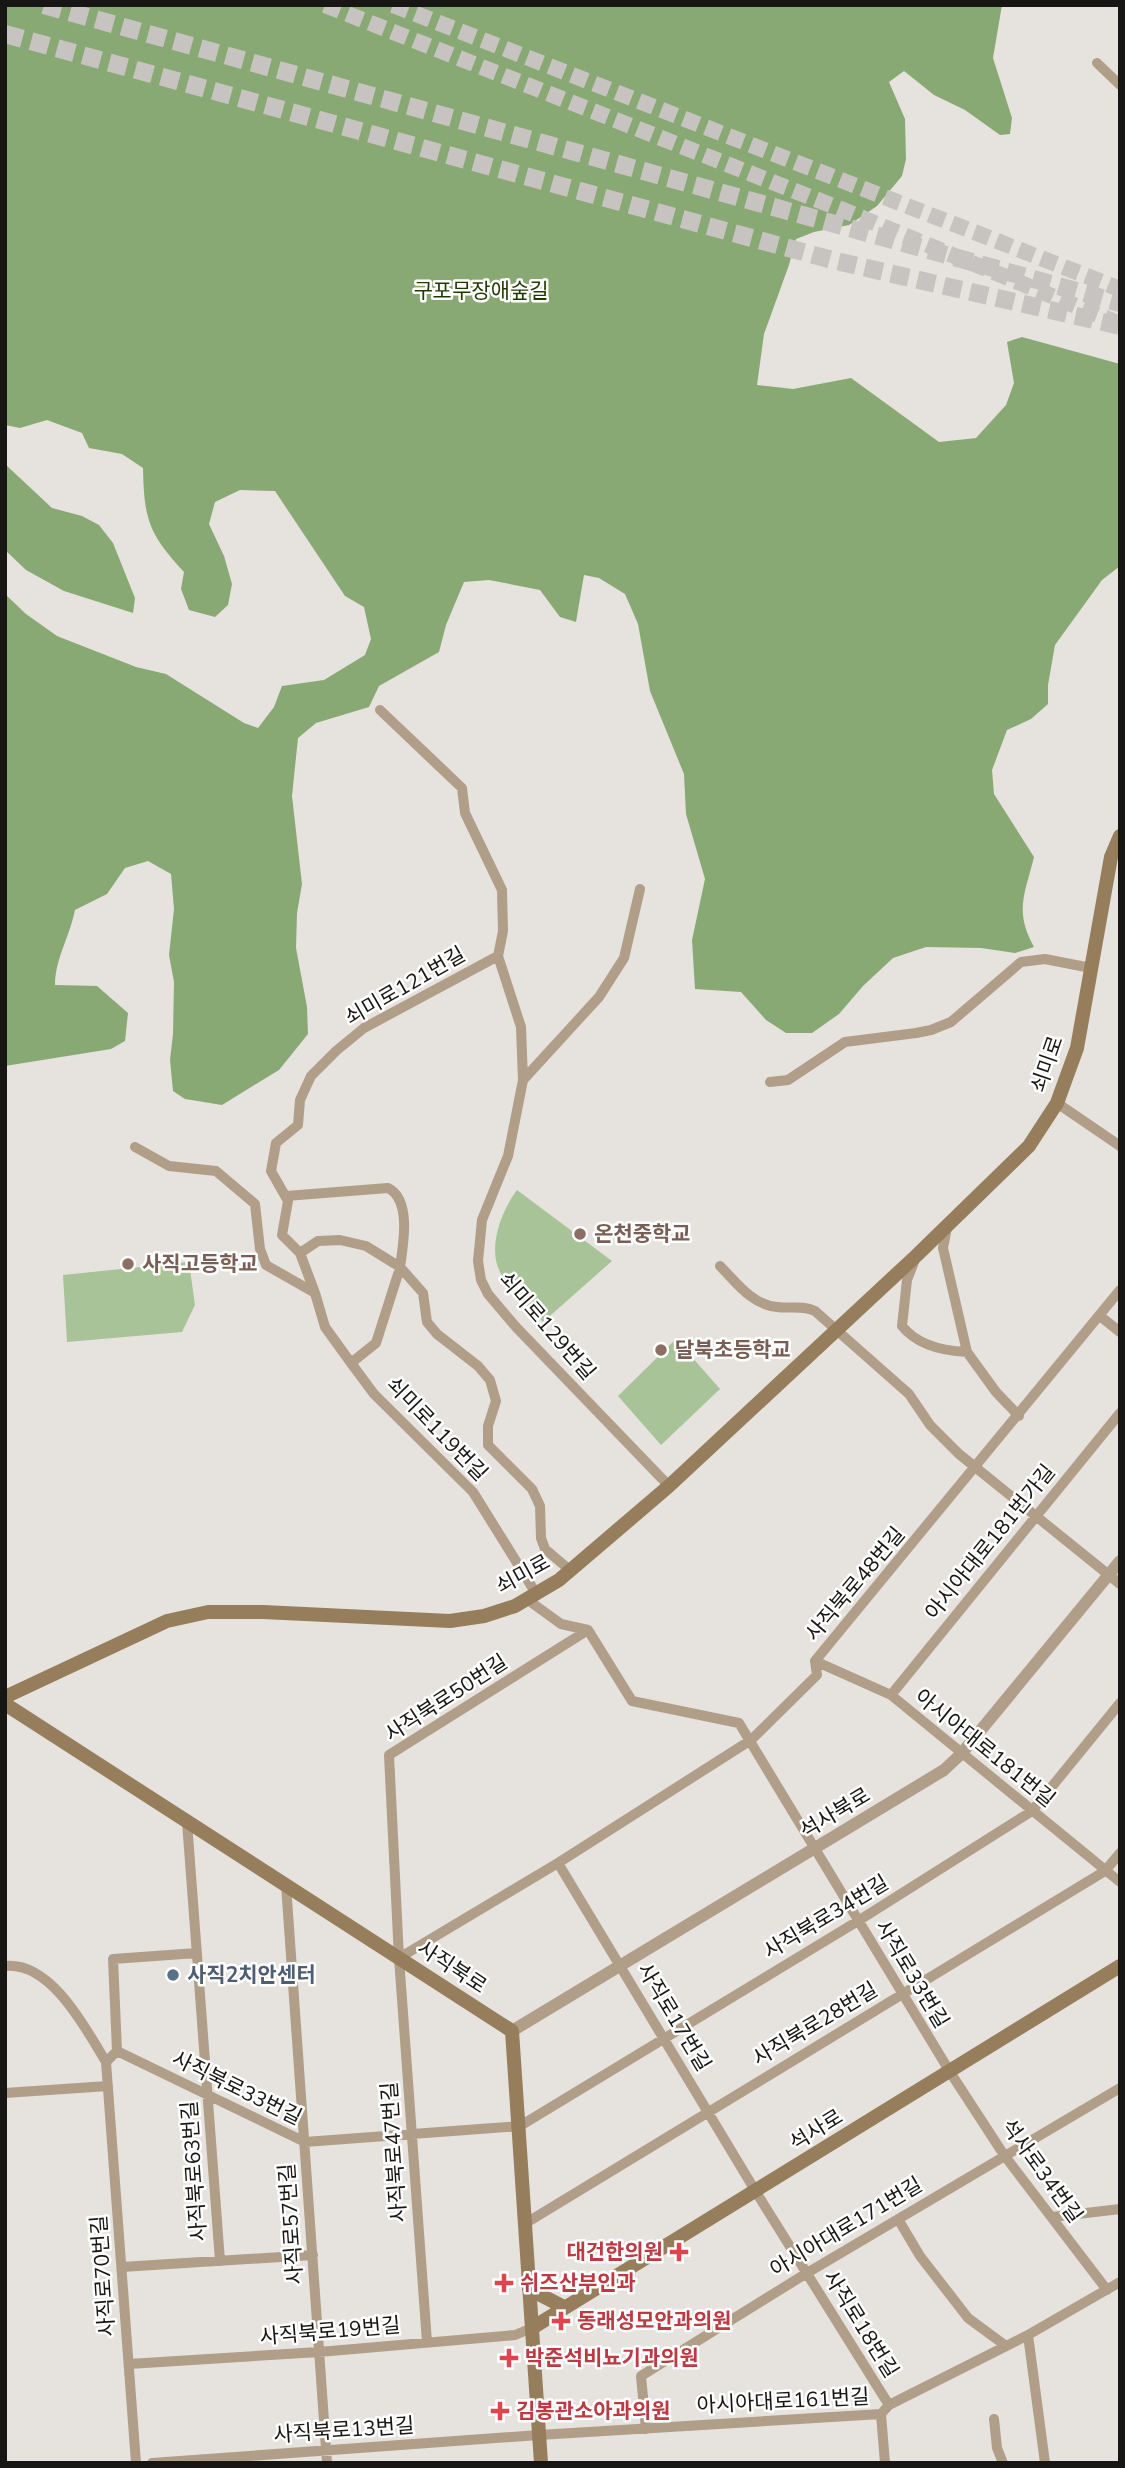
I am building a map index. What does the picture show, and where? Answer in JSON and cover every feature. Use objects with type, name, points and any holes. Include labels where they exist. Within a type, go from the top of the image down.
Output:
[{"type":"main road","name":"쇠미로","points":[[5,1697],[167,1621],[208,1612],[263,1612],[450,1621],[484,1616],[532,1598],[571,1571],[669,1486],[916,1256],[1029,1146],[1057,1104],[1077,1048],[1111,857],[1120,836]]},
{"type":"main road","name":"사직북로","points":[[5,1704],[512,2031]]},
{"type":"main road","name":"석사로","points":[[532,2328],[1120,1966]]},
{"type":"main road","points":[[512,2031],[541,2463]]},
{"type":"main road","points":[[529,2289],[564,2307]]},
{"type":"street","points":[[1097,63],[1120,85]]},
{"type":"street","name":"쇠미로129번길","points":[[380,710],[462,788],[465,813],[502,890],[503,932],[498,956],[521,1027],[523,1080],[508,1156],[482,1220],[478,1261],[481,1280],[488,1294],[516,1327],[669,1486]]},
{"type":"street","points":[[523,1080],[599,997],[624,958],[640,889]]},
{"type":"street","name":"쇠미로121번길","points":[[300,1253],[282,1235],[288,1201],[271,1171],[276,1143],[298,1125],[300,1100],[311,1076],[364,1028],[498,956]]},
{"type":"street","points":[[770,1082],[788,1080],[832,1048],[845,1042],[915,1034],[940,1027],[961,1015],[1021,962],[1045,959],[1091,968]]},
{"type":"street","points":[[1057,1104],[1120,1146]]},
{"type":"street","points":[[135,1147],[169,1166],[216,1171],[255,1203],[260,1249],[266,1265],[315,1293]]},
{"type":"street","points":[[286,1195],[388,1188],[393,1191],[400,1205],[406,1227],[401,1270],[376,1343],[351,1363]]},
{"type":"street","points":[[948,1225],[943,1248],[967,1352],[996,1392],[1018,1416]]},
{"type":"street","points":[[300,1253],[317,1241],[340,1240],[366,1246],[401,1270],[423,1293],[427,1322],[437,1334],[478,1366],[490,1380],[496,1401],[488,1426],[488,1445],[532,1489],[540,1506],[541,1538],[545,1549],[571,1571]]},
{"type":"street","name":"쇠미로119번길","points":[[300,1253],[325,1327],[374,1394],[473,1492],[532,1598]]},
{"type":"street","name":"쇠미로","points":[[916,1256],[907,1280],[902,1326],[911,1337],[931,1347],[950,1352],[967,1352]]},
{"type":"street","points":[[720,1266],[754,1300],[773,1307],[807,1307],[815,1311],[909,1394],[930,1424],[976,1468],[1120,1584]]},
{"type":"street","name":"사직북로48번길","points":[[399,1958],[558,1863],[751,1740],[817,1675],[815,1661],[1120,1290]]},
{"type":"street","points":[[1100,1316],[1120,1332]]},
{"type":"street","name":"아시아대로181번가길","points":[[891,1695],[1120,1413]]},
{"type":"street","name":"석사북로","points":[[512,2031],[944,1770],[962,1753],[1120,1562]]},
{"type":"street","points":[[532,1598],[561,1625],[588,1630]]},
{"type":"street","name":"사직로33번길","points":[[588,1630],[632,1701],[739,1723],[950,2072]]},
{"type":"street","name":"사직북로50번길","points":[[399,1958],[389,1755],[588,1630]]},
{"type":"street","name":"아시아대로181번길","points":[[815,1661],[891,1695],[1120,1882]]},
{"type":"street","name":"사직북로34번길","points":[[520,2126],[858,1921],[1032,1811],[1120,1703]]},
{"type":"street","name":"사직북로63번길","points":[[187,1822],[220,2261]]},
{"type":"street","name":"사직북로28번길","points":[[526,2223],[1105,1871],[1120,1853]]},
{"type":"street","name":"사직로17번길","points":[[558,1863],[756,2192]]},
{"type":"street","name":"사직로57번길","points":[[286,1885],[327,2463]]},
{"type":"street","points":[[5,1966],[16,1965],[28,1969],[59,1992],[82,2021],[106,2063],[117,2051],[113,1959],[197,1953]]},
{"type":"street","name":"사직북로47번길","points":[[399,1958],[427,2342]]},
{"type":"street","name":"사직북로33번길","points":[[117,2051],[305,2143],[520,2126]]},
{"type":"street","name":"사직로70번길","points":[[106,2063],[136,2463]]},
{"type":"street","name":"석사로34번길","points":[[950,2072],[1004,2155],[1052,2217],[1114,2286],[1120,2297]]},
{"type":"street","points":[[5,2093],[108,2086]]},
{"type":"street","name":"아시아대로171번길","points":[[646,2429],[641,2376],[807,2273],[1120,2088]]},
{"type":"street","name":"사직로18번길","points":[[756,2192],[889,2405]]},
{"type":"street","points":[[1052,2217],[1120,2209]]},
{"type":"street","points":[[898,2219],[920,2256],[968,2318],[1006,2346]]},
{"type":"street","points":[[121,2267],[313,2255]]},
{"type":"street","name":"아시아대로161번길","points":[[539,2435],[881,2414],[889,2405],[1028,2335],[1114,2286]]},
{"type":"street","name":"사직북로19번길","points":[[129,2364],[319,2352],[516,2335],[532,2328]]},
{"type":"street","points":[[1028,2335],[1045,2463]]},
{"type":"street","points":[[881,2414],[885,2463]]},
{"type":"street","points":[[993,2419],[997,2448],[1003,2463]]},
{"type":"street","name":"사직북로13번길","points":[[152,2463],[539,2435]]},
{"type":"green space","name":"구포무장애숲길","points":[[5,5],[1002,5],[993,58],[1012,118],[1010,134],[1000,135],[965,110],[934,95],[904,71],[889,82],[905,119],[906,159],[902,176],[877,206],[849,225],[814,232],[796,239],[764,334],[757,385],[793,389],[851,378],[939,442],[976,438],[1006,405],[1014,383],[1007,342],[1022,337],[1120,364],[1120,566],[1102,580],[1055,645],[1048,685],[1048,704],[1031,719],[1007,730],[992,770],[994,794],[1034,857],[1023,912],[1024,923],[1034,947],[1015,953],[981,948],[926,947],[893,958],[863,986],[839,1014],[812,1033],[786,1033],[766,1020],[741,992],[695,989],[692,940],[705,879],[686,814],[684,774],[650,691],[638,624],[625,594],[599,578],[584,575],[576,622],[560,617],[540,590],[489,580],[464,582],[446,625],[439,652],[379,686],[369,707],[316,723],[298,738],[292,796],[302,884],[297,913],[296,948],[307,1007],[308,1034],[279,1070],[222,1105],[185,1099],[173,1091],[170,1060],[174,982],[169,955],[174,909],[171,874],[148,861],[125,868],[107,894],[75,910],[56,975],[55,985],[97,986],[128,1013],[125,1041],[111,1049],[5,1066],[5,594],[26,614],[57,636],[136,667],[166,674],[244,723],[258,728],[274,707],[282,686],[324,680],[365,655],[371,639],[364,607],[345,596],[275,491],[240,490],[215,502],[209,524],[224,556],[232,584],[228,605],[215,617],[189,610],[181,589],[184,572],[163,547],[147,514],[143,468],[122,454],[89,448],[82,433],[47,420],[20,428],[5,425]]},
{"type":"green space","points":[[5,464],[52,508],[82,516],[99,525],[113,543],[135,598],[133,613],[64,591],[26,570],[5,550]]},
{"type":"green space","points":[[517,1190],[612,1261],[543,1322],[509,1285],[496,1262],[498,1229]]},
{"type":"green space","points":[[189,1262],[195,1305],[182,1332],[67,1342],[63,1275]]},
{"type":"green space","points":[[676,1339],[720,1389],[661,1445],[618,1396]]},
{"type":"tunnel","points":[[44,5],[1120,303]]},
{"type":"tunnel","points":[[325,5],[843,210],[1120,324]]},
{"type":"tunnel","points":[[393,5],[1120,289]]},
{"type":"tunnel","points":[[5,34],[836,261],[1120,326]]},
{"type":"place","name":"온천중학교","points":[[580,1234]]},
{"type":"place","name":"사직고등학교","points":[[128,1264]]},
{"type":"place","name":"달북초등학교","points":[[661,1350]]},
{"type":"place","name":"사직2치안센터","points":[[173,1975]]},
{"type":"place","name":"대건한의원","points":[[679,2252]]},
{"type":"place","name":"쉬즈산부인과","points":[[504,2283]]},
{"type":"place","name":"동래성모안과의원","points":[[561,2321]]},
{"type":"place","name":"박준석비뇨기과의원","points":[[509,2358]]},
{"type":"place","name":"김봉관소아과의원","points":[[500,2411]]}]
